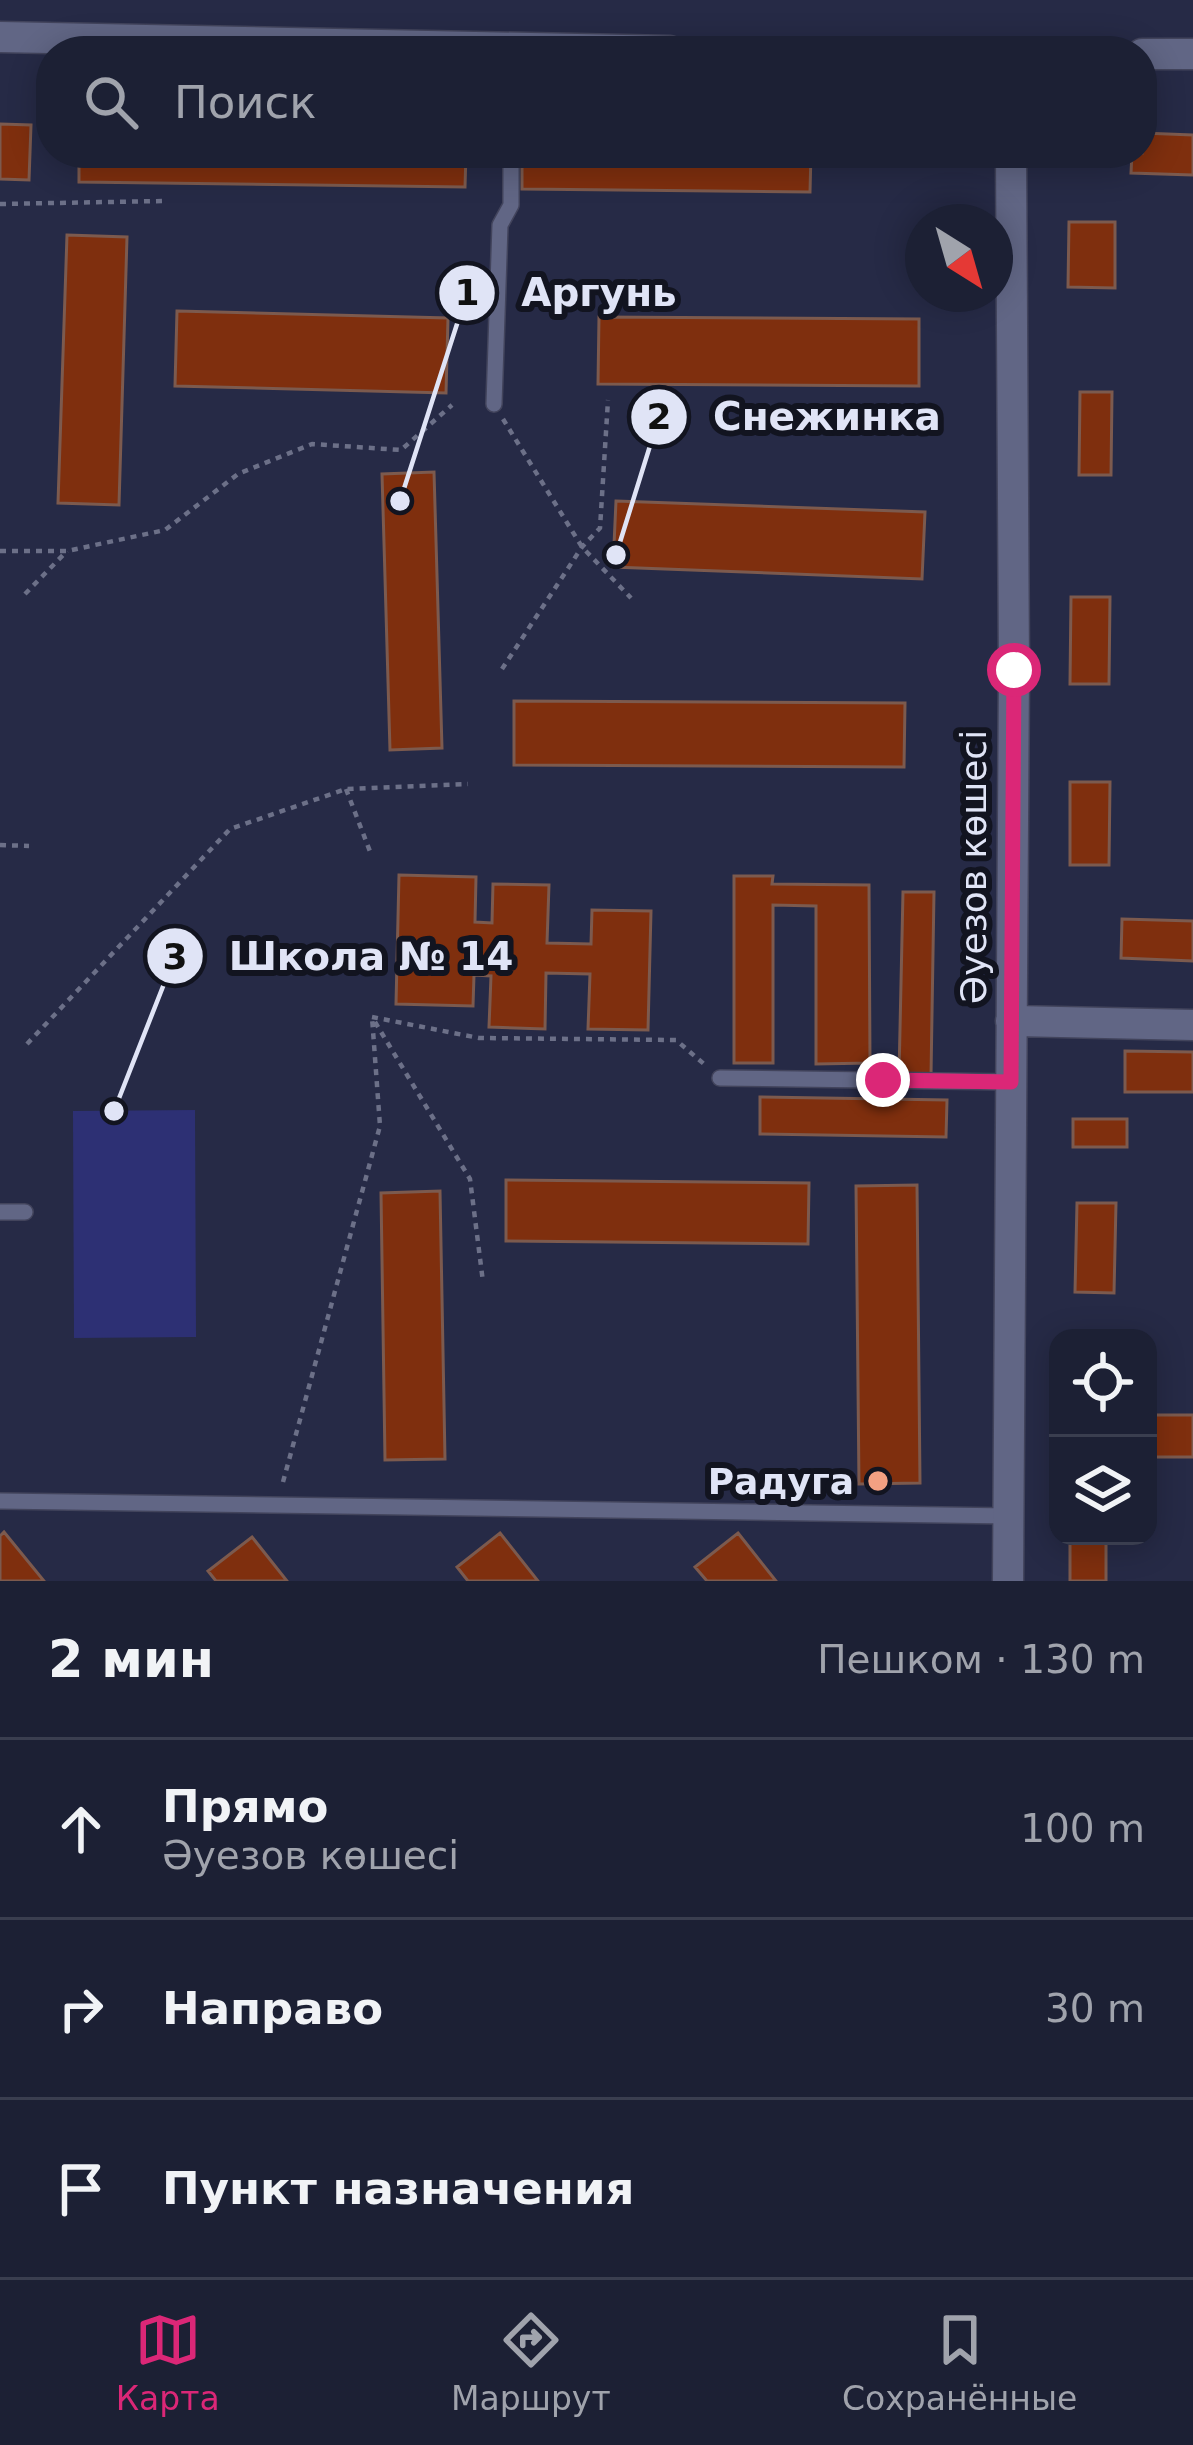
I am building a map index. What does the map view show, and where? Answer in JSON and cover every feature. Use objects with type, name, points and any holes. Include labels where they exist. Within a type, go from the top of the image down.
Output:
[{"type":"street","points":[[0,37],[36,38]]},
{"type":"street","points":[[1157,54],[1193,54]]},
{"type":"street","name":"Әуезов көшесі","points":[[1008,1581],[1011,168]]},
{"type":"street","points":[[1011,1022],[1193,1025]]},
{"type":"lane","points":[[494,404],[500,225],[511,205],[512,168]]},
{"type":"lane","points":[[720,1078],[1011,1082]]},
{"type":"lane","points":[[0,1212],[25,1212]]},
{"type":"lane","points":[[0,1501],[1009,1516]]},
{"type":"path","points":[[0,204],[163,201]]},
{"type":"path","points":[[502,669],[582,547],[600,529],[608,400]]},
{"type":"path","points":[[494,404],[582,547],[631,598]]},
{"type":"path","points":[[0,551],[67,551],[165,530],[238,474],[312,444],[401,450],[452,405]]},
{"type":"path","points":[[25,594],[67,551]]},
{"type":"path","points":[[27,1044],[230,830],[346,789],[468,784]]},
{"type":"path","points":[[346,789],[371,854]]},
{"type":"path","points":[[0,845],[29,846]]},
{"type":"path","points":[[372,1017],[478,1038],[676,1040],[720,1078]]},
{"type":"path","points":[[372,1017],[470,1179],[483,1282]]},
{"type":"path","points":[[277,1505],[380,1126],[372,1017]]},
{"type":"shaded area","points":[[195,1110],[196,1337],[74,1338],[73,1111]]},
{"type":"building","points":[[0,124],[31,125],[29,180],[0,179]]},
{"type":"building","points":[[1157,134],[1193,135],[1193,175],[1131,173],[1131,168],[1157,168]]},
{"type":"building","points":[[79,168],[466,168],[465,187],[79,182]]},
{"type":"building","points":[[522,168],[811,168],[810,192],[522,189]]},
{"type":"building","points":[[1069,222],[1115,222],[1115,288],[1068,287]]},
{"type":"building","points":[[67,235],[127,237],[119,505],[58,503]]},
{"type":"building","points":[[177,311],[448,318],[446,393],[175,386]]},
{"type":"building","points":[[599,317],[919,319],[919,386],[598,384]]},
{"type":"building","points":[[1080,392],[1112,392],[1111,475],[1079,475]]},
{"type":"building","points":[[434,472],[442,748],[390,750],[382,474]]},
{"type":"building","points":[[616,501],[925,512],[922,579],[613,567]]},
{"type":"building","points":[[1071,597],[1110,597],[1109,684],[1070,684]]},
{"type":"building","points":[[514,701],[905,703],[904,767],[514,765]]},
{"type":"building","points":[[1070,782],[1110,782],[1109,865],[1070,865]]},
{"type":"building","points":[[399,875],[476,877],[475,922],[492,923],[493,884],[549,885],[547,943],[591,944],[592,910],[651,911],[648,1030],[588,1029],[590,974],[546,973],[545,1029],[489,1027],[491,976],[474,975],[473,1006],[396,1004]]},
{"type":"building","points":[[734,876],[773,876],[772,884],[869,885],[870,1063],[816,1064],[816,906],[773,905],[773,1063],[734,1063]]},
{"type":"building","points":[[903,892],[934,892],[931,1075],[899,1075]]},
{"type":"building","points":[[1122,919],[1193,921],[1193,961],[1121,958]]},
{"type":"building","points":[[1125,1051],[1193,1052],[1193,1092],[1125,1092]]},
{"type":"building","points":[[760,1097],[947,1100],[946,1137],[760,1134]]},
{"type":"building","points":[[1073,1119],[1127,1119],[1127,1147],[1073,1147]]},
{"type":"building","points":[[506,1180],[809,1183],[808,1244],[506,1241]]},
{"type":"building","points":[[917,1185],[920,1483],[859,1484],[856,1186]]},
{"type":"building","points":[[440,1191],[445,1459],[385,1460],[381,1193]]},
{"type":"building","points":[[1077,1203],[1116,1203],[1114,1293],[1075,1292]]},
{"type":"building","points":[[1157,1415],[1193,1415],[1193,1457],[1157,1457]]},
{"type":"building","points":[[4,1532],[44,1581],[0,1581],[0,1536]]},
{"type":"building","points":[[500,1533],[538,1581],[468,1581],[457,1567]]},
{"type":"building","points":[[738,1533],[776,1581],[707,1581],[695,1567]]},
{"type":"building","points":[[252,1537],[287,1581],[216,1581],[208,1571]]},
{"type":"building","points":[[1070,1545],[1106,1545],[1106,1581],[1070,1581]]},
{"type":"place","name":"Аргунь","points":[[400,501]]},
{"type":"place","name":"Снежинка","points":[[616,555]]},
{"type":"place","name":"Школа № 14","points":[[114,1111]]},
{"type":"place","name":"Радуга","points":[[878,1481]]},
{"type":"route","points":[[883,1080],[1011,1082],[1014,670]]}]
